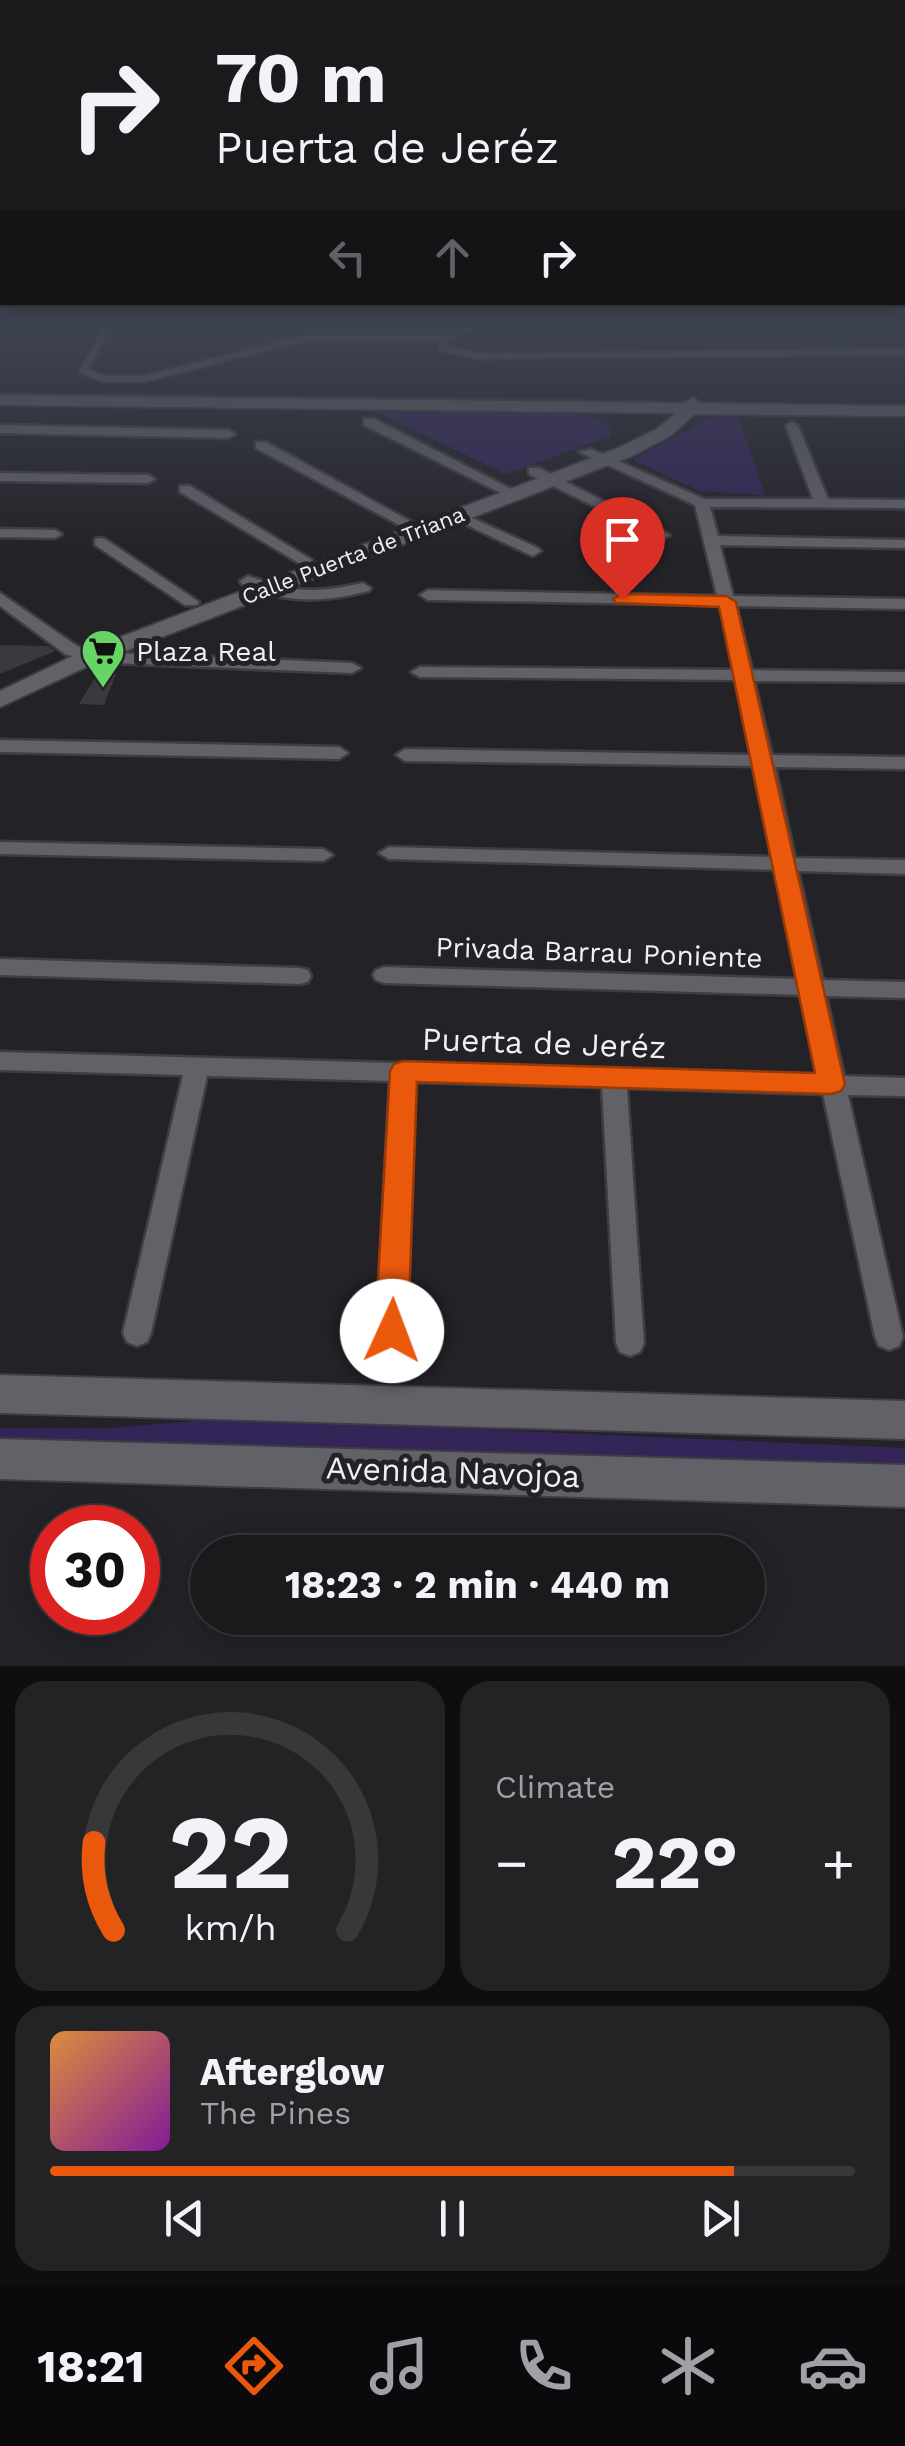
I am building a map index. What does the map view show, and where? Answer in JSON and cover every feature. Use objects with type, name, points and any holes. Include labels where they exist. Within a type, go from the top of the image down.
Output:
[{"type":"street","points":[[227,403],[579,407],[649,403]]},
{"type":"street","name":"Calle Puerta de Triana","points":[[594,456],[660,403]]},
{"type":"street","points":[[684,403],[905,412]]},
{"type":"street","points":[[692,403],[705,403]]},
{"type":"street","name":"Calle Puerta de Triana","points":[[0,680],[80,654],[664,431],[692,403]]},
{"type":"street","points":[[579,407],[630,426],[664,431]]},
{"type":"street","points":[[368,422],[505,489]]},
{"type":"street","points":[[792,426],[822,503]]},
{"type":"street","points":[[0,429],[228,434]]},
{"type":"street","points":[[260,445],[411,526]]},
{"type":"street","points":[[594,456],[702,502],[905,504]]},
{"type":"street","points":[[542,475],[663,535]]},
{"type":"street","points":[[0,477],[148,479]]},
{"type":"street","points":[[185,489],[304,560]]},
{"type":"street","name":"Calle Puerta de Triana","points":[[0,700],[80,654],[192,602],[255,585],[304,560],[458,515],[505,489]]},
{"type":"street","points":[[702,502],[764,761],[831,1084],[889,1337]]},
{"type":"street","points":[[458,515],[533,551]]},
{"type":"street","points":[[0,533],[55,534]]},
{"type":"street","points":[[712,540],[905,544]]},
{"type":"street","points":[[100,542],[192,602]]},
{"type":"street","points":[[255,585],[316,596],[364,588]]},
{"type":"street","points":[[428,595],[905,604]]},
{"type":"street","points":[[0,598],[80,654],[352,668]]},
{"type":"street","points":[[420,672],[905,676]]},
{"type":"street","points":[[0,746],[340,753]]},
{"type":"street","points":[[405,755],[905,763]]},
{"type":"street","points":[[0,848],[324,855]]},
{"type":"street","points":[[390,853],[905,867]]},
{"type":"street","points":[[0,968],[300,976]]},
{"type":"street","name":"Privada Barrau Poniente","points":[[384,975],[905,990]]},
{"type":"street","name":"Puerta de Jeréz","points":[[0,1061],[905,1087]]},
{"type":"street","points":[[137,1333],[198,1066]]},
{"type":"street","points":[[392,1331],[403,1071]]},
{"type":"street","points":[[614,1078],[630,1343]]},
{"type":"street","points":[[0,1394],[905,1420]]},
{"type":"street","name":"Avenida Navojoa","points":[[0,1459],[905,1486]]},
{"type":"shaded area","points":[[378,412],[575,413],[598,419],[612,428],[609,437],[506,474]]},
{"type":"shaded area","points":[[738,416],[765,495],[700,491],[633,460],[711,417]]},
{"type":"shaded area","points":[[227,1418],[905,1448],[905,1467],[0,1441],[0,1428],[110,1428]]},
{"type":"building","points":[[0,645],[48,646],[55,651],[0,674]]},
{"type":"building","name":"Plaza Real","points":[[98,673],[116,674],[104,705],[79,704]]},
{"type":"place","name":"Plaza Real","points":[[103,689]]},
{"type":"route","points":[[392,1331],[403,1071],[831,1084],[727,602],[622,599]]}]
